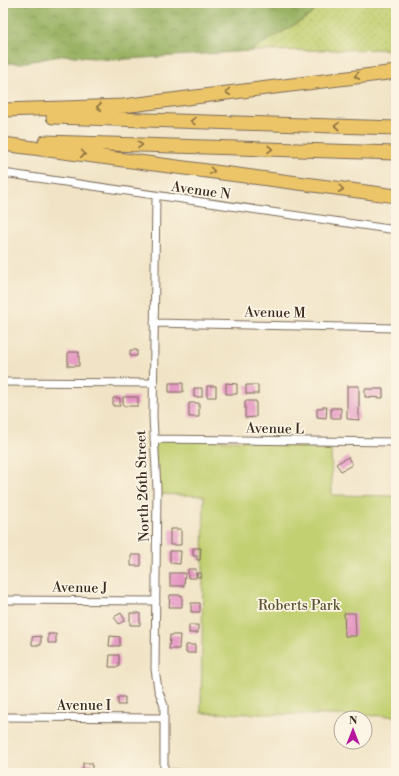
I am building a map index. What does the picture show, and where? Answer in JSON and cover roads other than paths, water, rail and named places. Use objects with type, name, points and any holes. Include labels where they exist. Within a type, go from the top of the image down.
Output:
[{"type":"highway","points":[[3,110],[123,106],[396,72]]},
{"type":"highway","points":[[3,114],[396,128]]},
{"type":"highway","points":[[3,141],[396,153]]},
{"type":"highway","points":[[3,144],[396,196]]},
{"type":"street","name":"Avenue N","points":[[3,173],[156,197],[396,230]]},
{"type":"street","name":"North 26th Street","points":[[156,197],[154,323],[154,439],[158,488],[156,674],[164,706],[164,773]]},
{"type":"street","name":"Avenue M","points":[[154,323],[396,328]]},
{"type":"street","points":[[3,382],[154,384]]},
{"type":"street","name":"Avenue L","points":[[154,439],[396,442]]},
{"type":"street","name":"Avenue J","points":[[3,600],[156,601]]},
{"type":"street","name":"Avenue I","points":[[3,717],[164,718]]},
{"type":"street","points":[[164,773],[179,773]]},
{"type":"park label","name":"Roberts Park","points":[[299,605]]}]
